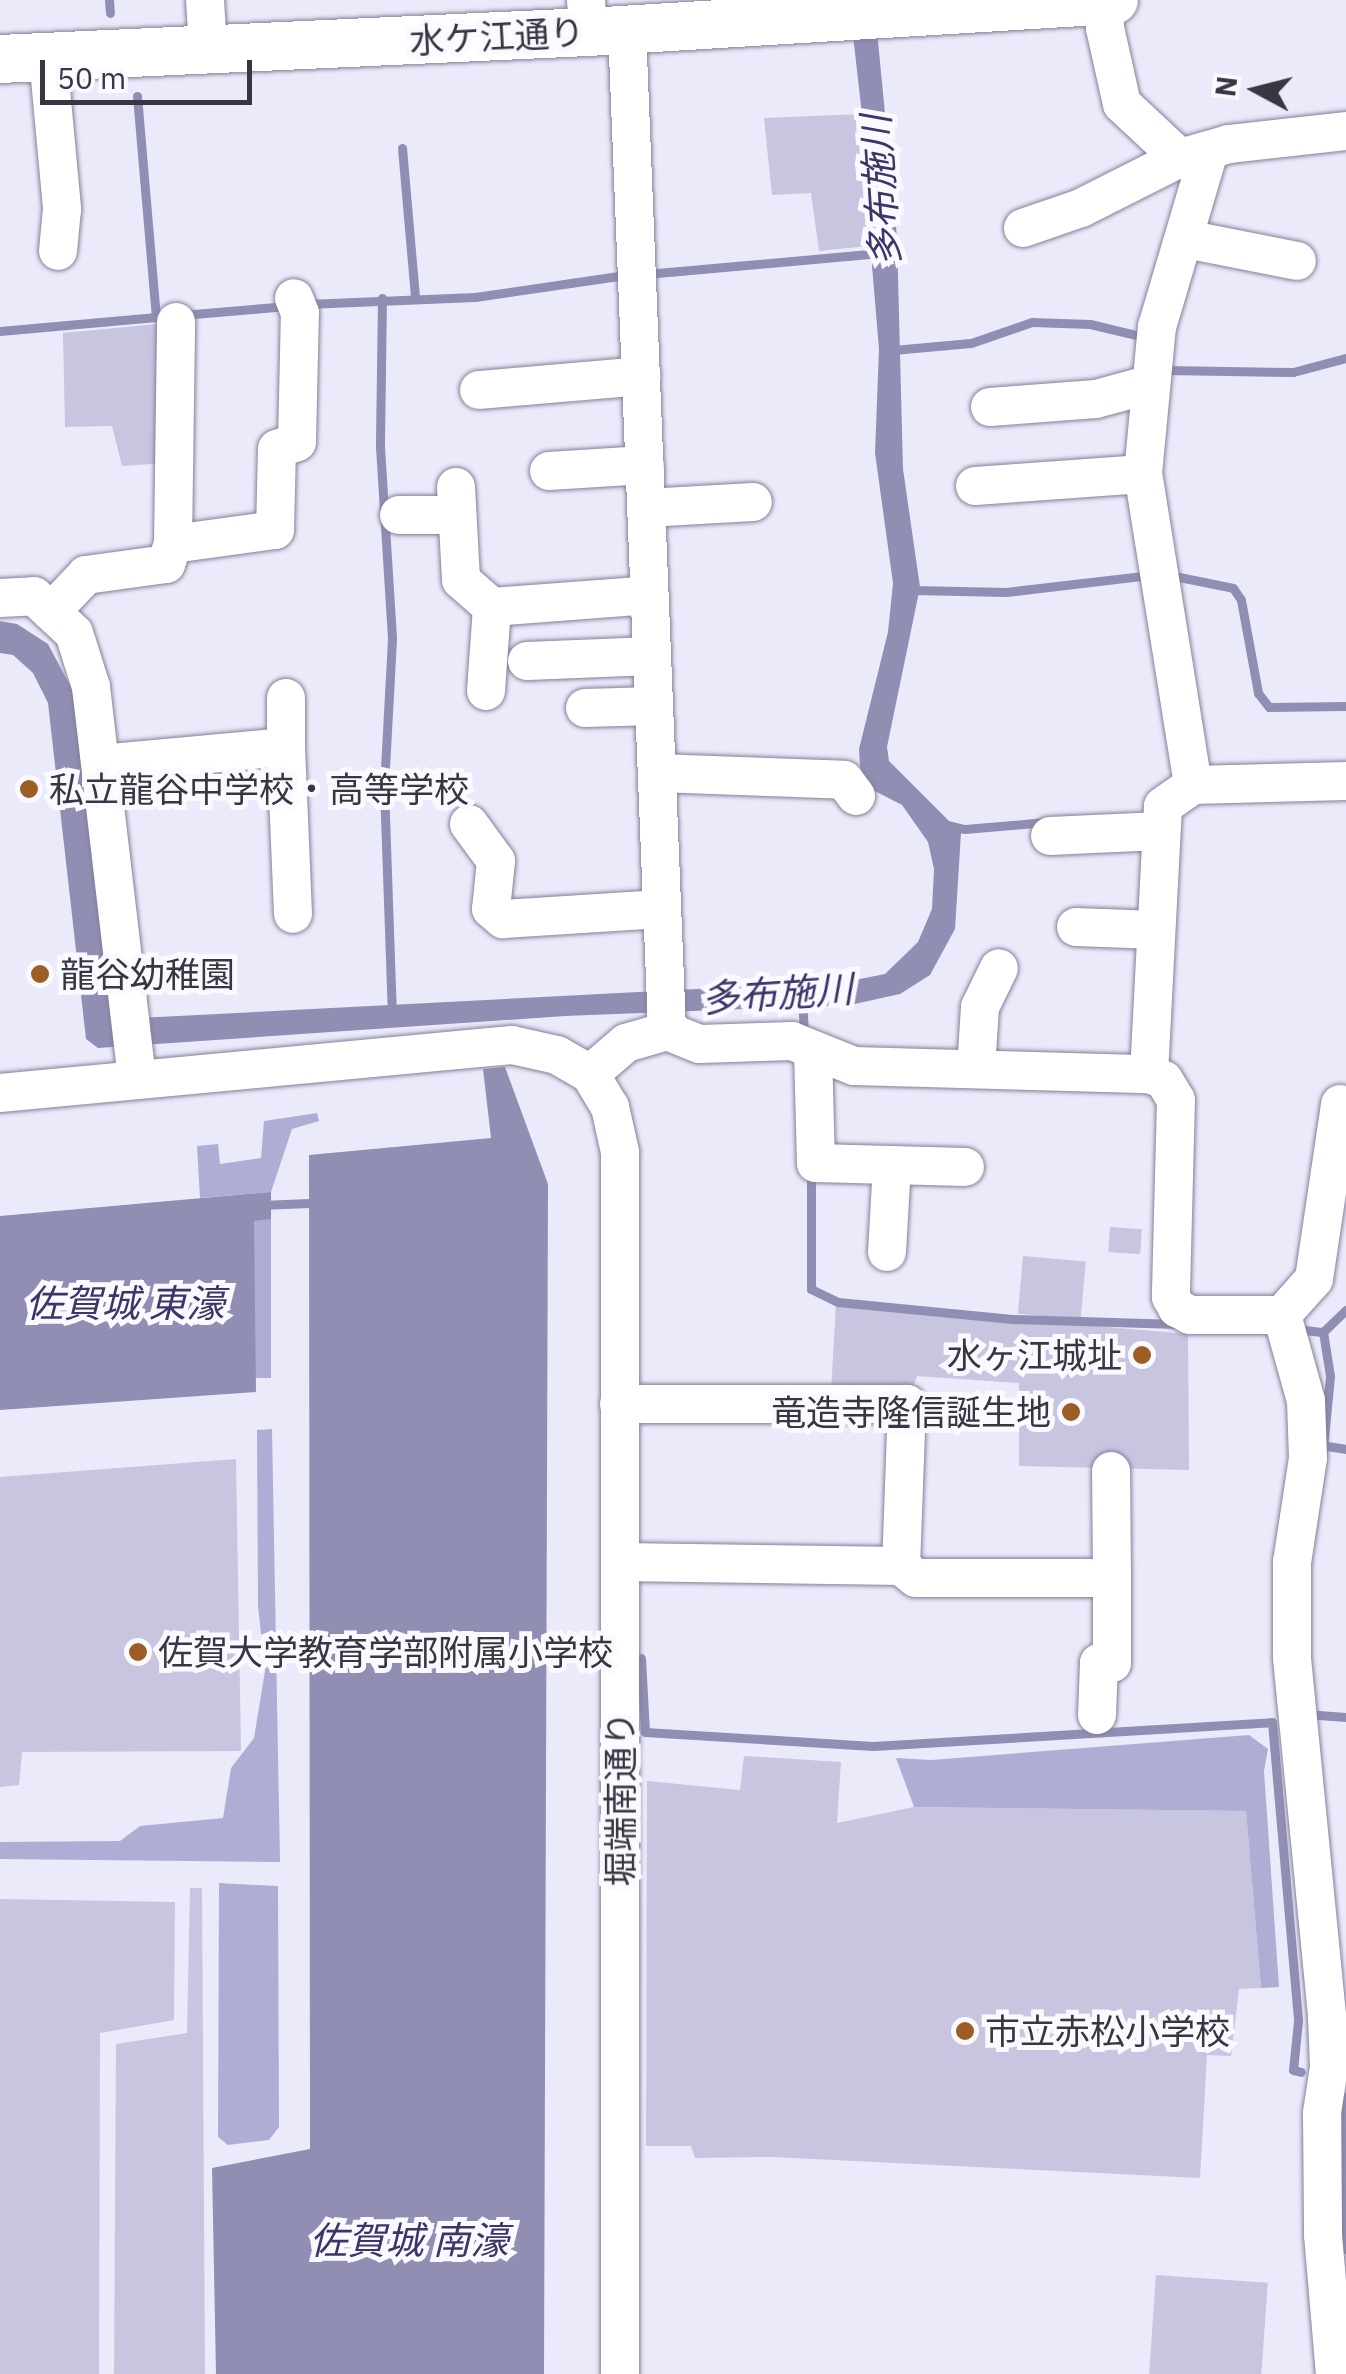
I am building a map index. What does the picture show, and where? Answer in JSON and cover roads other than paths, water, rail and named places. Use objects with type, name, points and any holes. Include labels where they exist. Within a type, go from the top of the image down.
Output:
[{"type":"main road","name":"水ケ江通り","points":[[0,59],[208,50],[728,12],[1114,0]]},
{"type":"street","points":[[205,0],[208,50]]},
{"type":"street","points":[[1104,0],[1105,28],[1122,104],[1182,152],[1186,240],[1157,328],[1148,386],[1143,474],[1169,811],[1156,930],[1150,1074]]},
{"type":"street","points":[[601,21],[641,376],[666,1010],[700,1044],[803,1046],[854,1066],[1150,1074],[1164,1080],[1176,1100],[1170,1297],[1177,1308],[1190,1315],[1285,1324]]},
{"type":"street","points":[[48,56],[62,209],[58,251]]},
{"type":"street","points":[[1023,228],[1081,208],[1182,152],[1346,131]]},
{"type":"street","points":[[1186,240],[1297,262]]},
{"type":"street","points":[[173,544],[275,530],[277,449],[297,442],[297,306]]},
{"type":"street","points":[[51,612],[86,575],[166,564],[173,544],[176,322]]},
{"type":"street","points":[[479,390],[641,376]]},
{"type":"street","points":[[990,407],[1096,398],[1148,386]]},
{"type":"street","points":[[549,471],[645,465]]},
{"type":"street","points":[[975,486],[1143,474]]},
{"type":"street","points":[[399,515],[456,502],[460,580],[492,606],[650,595]]},
{"type":"street","points":[[646,508],[753,502]]},
{"type":"street","points":[[0,598],[34,596],[74,633],[91,687],[135,1048]]},
{"type":"street","points":[[486,690],[492,606]]},
{"type":"street","points":[[527,661],[652,656]]},
{"type":"street","points":[[286,698],[293,914]]},
{"type":"street","points":[[585,708],[654,706]]},
{"type":"street","points":[[101,764],[286,747]]},
{"type":"street","points":[[657,773],[844,780],[856,796]]},
{"type":"street","points":[[1050,836],[1346,781]]},
{"type":"street","points":[[469,824],[496,861],[492,910],[503,919],[662,909]]},
{"type":"street","points":[[1076,927],[1156,930]]},
{"type":"street","points":[[976,1069],[980,1006],[999,968]]},
{"type":"street","points":[[0,1093],[135,1048],[512,1045],[557,1055],[590,1074],[666,1010]]},
{"type":"street","points":[[803,1046],[816,1164],[965,1166]]},
{"type":"street","name":"堀端南通り","points":[[590,1074],[610,1106],[620,1152],[620,2374]]},
{"type":"street","points":[[1335,2374],[1323,2235],[1322,2113],[1338,2065],[1296,1713],[1292,1562],[1308,1458],[1306,1401],[1285,1324],[1314,1279],[1339,1173],[1340,1104]]},
{"type":"street","points":[[888,1252],[892,1165]]},
{"type":"street","points":[[619,1404],[907,1404],[901,1566]]},
{"type":"street","points":[[1097,1715],[1099,1663],[1112,1662],[1111,1471]]},
{"type":"street","points":[[620,1562],[901,1566],[916,1578],[1112,1578]]},
{"type":"water","name":"多布施川","points":[[849,0],[874,0],[897,237],[903,469],[920,587],[887,747],[889,761],[961,833],[955,929],[930,975],[900,994],[850,1005],[565,1016],[98,1048],[86,1039],[48,703],[33,673],[13,655],[0,653],[0,621],[17,624],[48,644],[74,693],[120,1019],[850,981],[885,974],[918,942],[932,909],[934,869],[928,842],[902,805],[873,790],[860,767],[859,749],[888,632],[893,583],[875,453],[879,349],[872,266],[876,238]]},
{"type":"water","name":"佐賀城 南濠","points":[[505,1067],[548,1184],[544,2374],[216,2374],[212,2168],[310,2149],[309,1155],[491,1138],[483,1069]]},
{"type":"water","name":"佐賀城 東濠","points":[[271,1192],[271,1219],[254,1221],[256,1392],[0,1410],[0,1216]]},
{"type":"waterway","points":[[109,0],[110,13]]},
{"type":"waterway","points":[[137,96],[156,317]]},
{"type":"waterway","points":[[402,148],[415,298]]},
{"type":"waterway","name":"多布施川","points":[[657,273],[883,253]]},
{"type":"waterway","points":[[307,304],[475,297],[625,275]]},
{"type":"waterway","points":[[382,298],[380,447],[392,639],[384,787],[392,1013]]},
{"type":"waterway","points":[[182,315],[286,306]]},
{"type":"waterway","points":[[0,331],[167,316]]},
{"type":"waterway","points":[[893,350],[971,343],[1032,322],[1090,324],[1140,336]]},
{"type":"waterway","points":[[1165,370],[1293,372],[1346,358]]},
{"type":"waterway","points":[[913,590],[1006,592],[1143,576]]},
{"type":"waterway","points":[[1179,577],[1233,588],[1241,600],[1258,693],[1269,707],[1346,706]]},
{"type":"waterway","points":[[947,825],[965,829],[1046,822]]},
{"type":"waterway","name":"多布施川","points":[[802,995],[804,1035]]},
{"type":"waterway","points":[[811,1170],[811,1289],[838,1302],[1012,1319],[1177,1324]]},
{"type":"waterway","points":[[261,1205],[309,1203]]},
{"type":"waterway","points":[[1297,1329],[1323,1332],[1346,1310]]},
{"type":"waterway","points":[[1322,1458],[1330,1376],[1323,1332]]},
{"type":"waterway","points":[[1327,1446],[1346,1449]]},
{"type":"waterway","points":[[546,1655],[598,1657]]},
{"type":"waterway","points":[[641,1658],[645,1732],[873,1746],[1272,1722],[1298,2021],[1293,2070],[1301,2072]]},
{"type":"waterway","points":[[1305,1714],[1346,1717]]},
{"type":"waterway","points":[[1346,2097],[1346,2249]]},
{"type":"place","name":"私立龍谷中学校・高等学校","points":[[29,789]]},
{"type":"place","name":"龍谷幼稚園","points":[[40,974]]},
{"type":"place","name":"水ヶ江城址","points":[[1142,1355]]},
{"type":"place","name":"竜造寺隆信誕生地","points":[[1071,1412]]},
{"type":"place","name":"佐賀大学教育学部附属小学校","points":[[138,1652]]},
{"type":"place","name":"市立赤松小学校","points":[[965,2031]]}]
